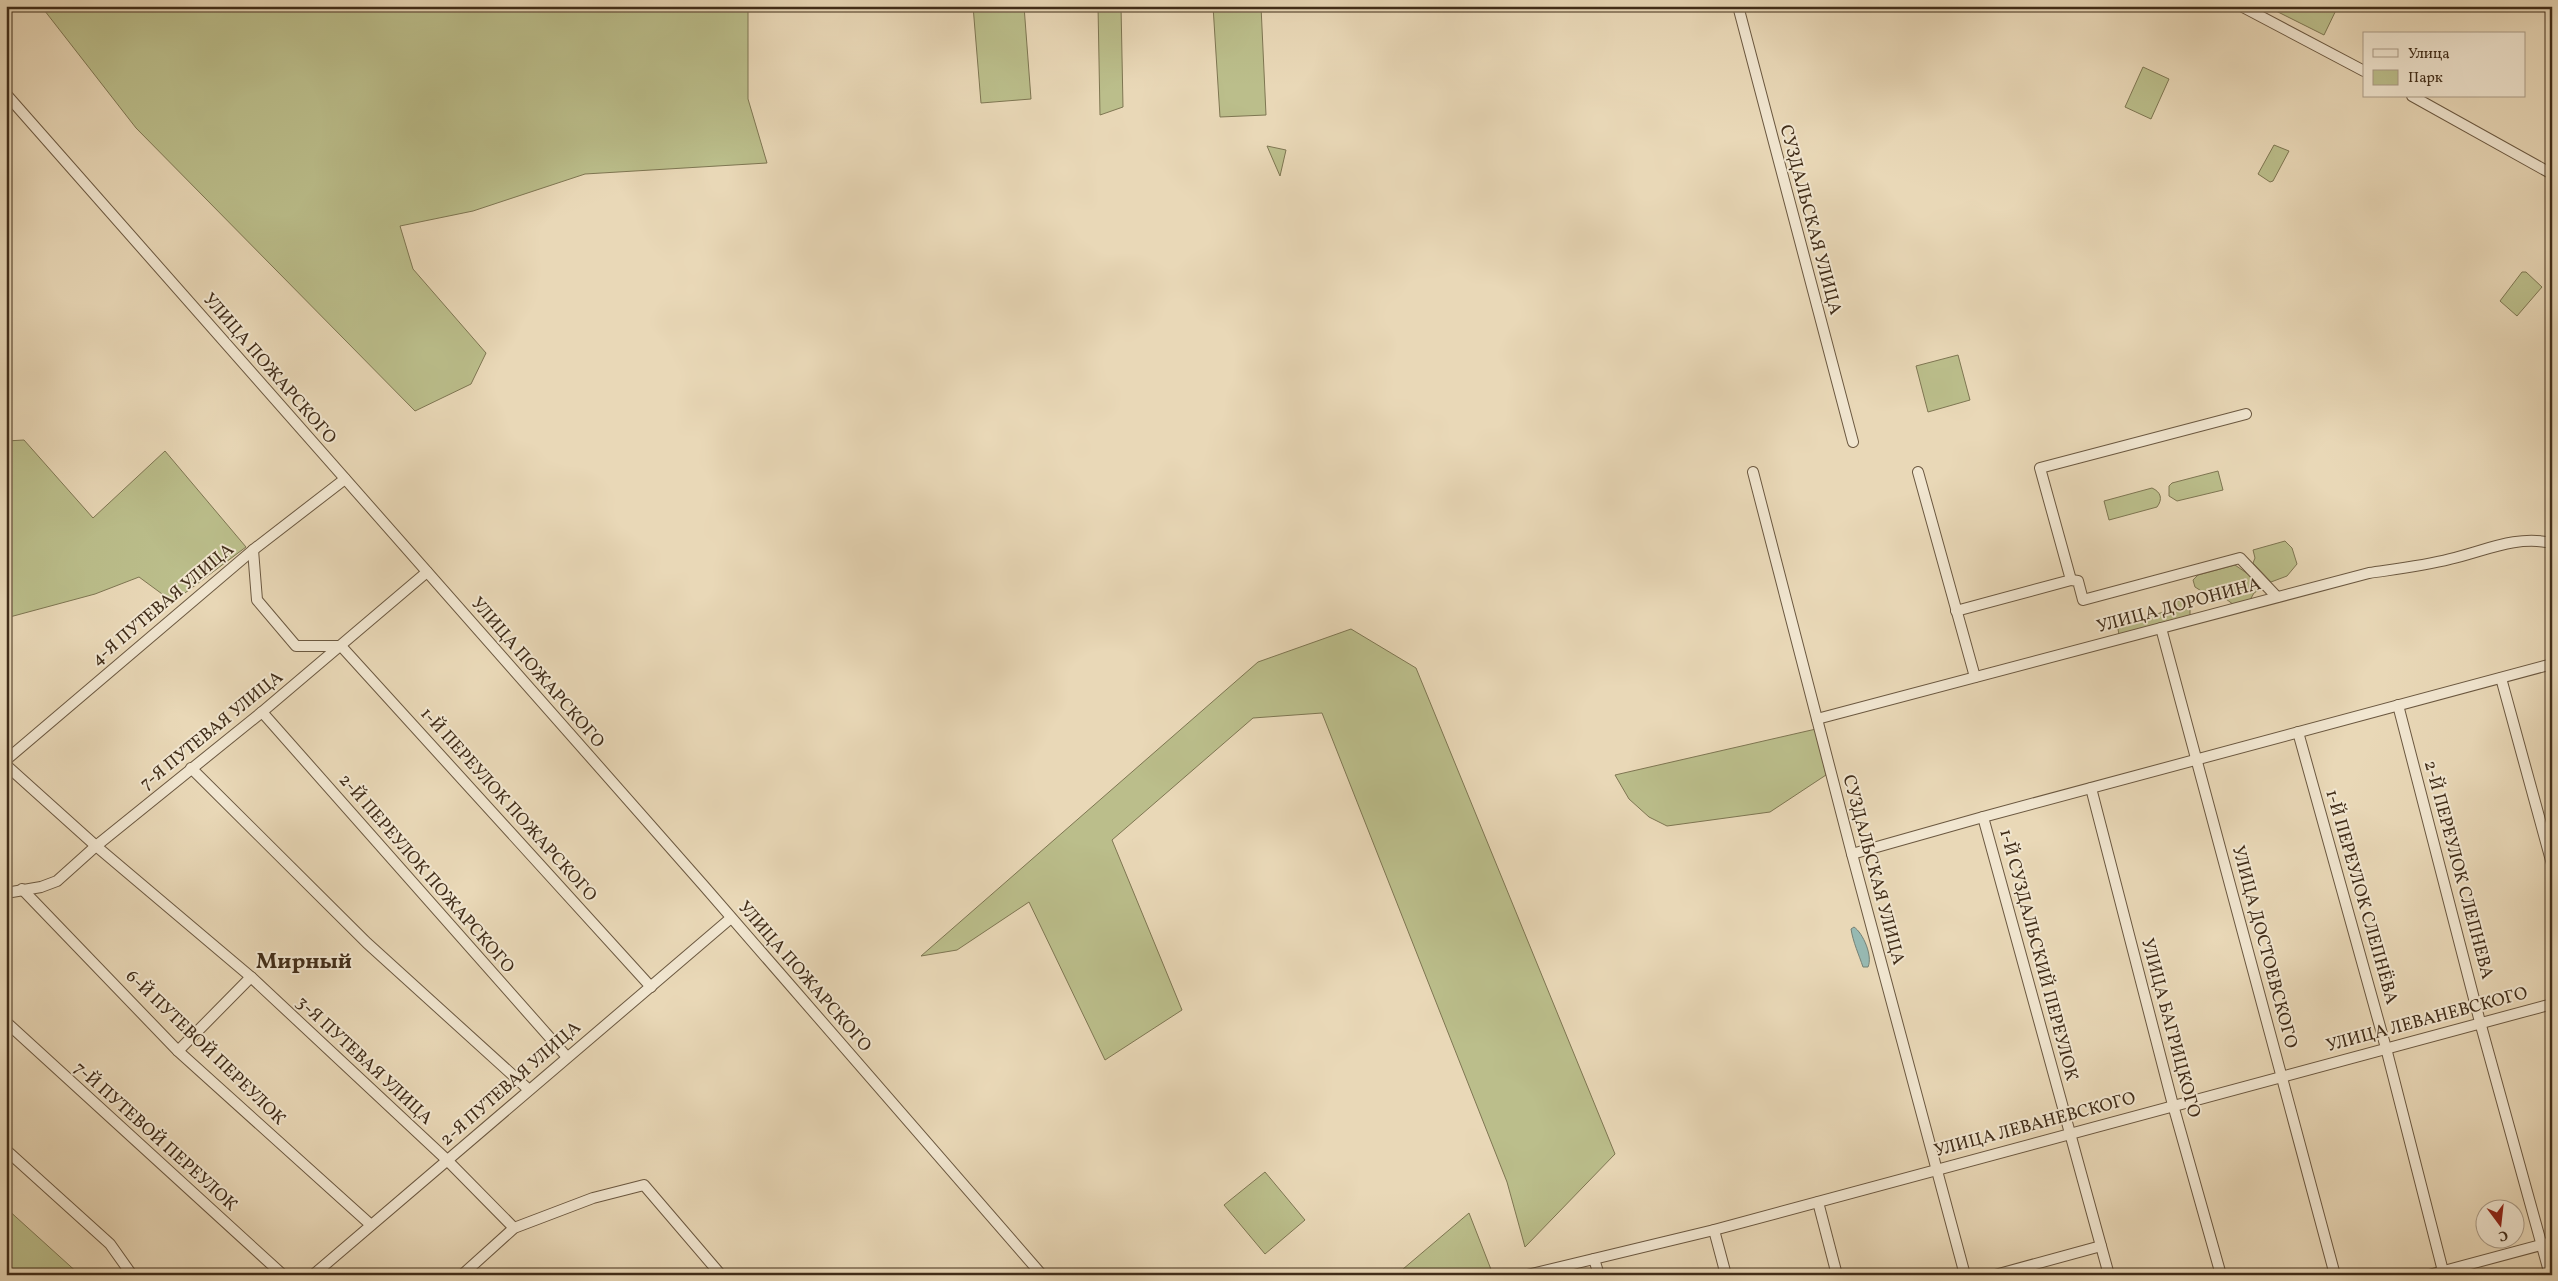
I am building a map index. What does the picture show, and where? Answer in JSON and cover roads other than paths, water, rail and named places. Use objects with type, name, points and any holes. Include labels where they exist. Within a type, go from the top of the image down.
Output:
[{"type":"street","name":"СУЗДАЛЬСКАЯ УЛИЦА","points":[[1738,6],[1853,442]]},
{"type":"street","points":[[2241,6],[2363,70]]},
{"type":"street","name":"УЛИЦА ПОЖАРСКОГО","points":[[6,94],[731,918],[1042,1275]]},
{"type":"street","points":[[2416,98],[2552,174]]},
{"type":"street","points":[[2071,580],[2040,468],[2246,414]]},
{"type":"street","name":"СУЗДАЛЬСКАЯ УЛИЦА","points":[[1753,472],[1852,854],[1965,1275]]},
{"type":"street","points":[[1918,472],[1975,677]]},
{"type":"street","name":"4-Я ПУТЕВАЯ УЛИЦА","points":[[6,760],[252,550],[345,479]]},
{"type":"street","name":"УЛИЦА ДОРОНИНА","points":[[1817,719],[2369,573],[2450,559],[2498,544],[2534,539],[2552,542]]},
{"type":"street","points":[[252,550],[257,600],[296,646],[341,646]]},
{"type":"street","points":[[1956,611],[2071,580],[2078,581],[2083,600],[2240,558],[2277,597]]},
{"type":"street","name":"7-Я ПУТЕВАЯ УЛИЦА","points":[[6,893],[41,887],[57,882],[96,846],[190,768],[262,712],[426,572]]},
{"type":"street","name":"УЛИЦА ДОСТОЕВСКОГО","points":[[2160,628],[2335,1275]]},
{"type":"street","name":"1-Й ПЕРЕУЛОК ПОЖАРСКОГО","points":[[341,646],[651,986]]},
{"type":"street","points":[[1852,854],[1983,816],[2197,761],[2552,664]]},
{"type":"street","points":[[2501,678],[2552,864]]},
{"type":"street","name":"2-Й ПЕРЕУЛОК СЛЕПНЕВА","points":[[2398,705],[2480,1022],[2547,1243],[2550,1275]]},
{"type":"street","name":"2-Й ПЕРЕУЛОК ПОЖАРСКОГО","points":[[262,712],[567,1057]]},
{"type":"street","name":"1-Й ПЕРЕУЛОК СЛЕПНЁВА","points":[[2298,732],[2386,1048],[2443,1273]]},
{"type":"street","name":"3-Я ПУТЕВАЯ УЛИЦА","points":[[6,765],[96,846],[250,977],[448,1160],[514,1228]]},
{"type":"street","points":[[190,768],[367,943],[528,1089]]},
{"type":"street","name":"УЛИЦА БАГРИЦКОГО","points":[[2091,788],[2173,1105],[2221,1275]]},
{"type":"street","name":"1-Й СУЗДАЛЬСКИЙ ПЕРЕУЛОК","points":[[1983,816],[2109,1275]]},
{"type":"street","name":"6-Й ПУТЕВОЙ ПЕРЕУЛОК","points":[[22,889],[178,1051],[371,1225]]},
{"type":"street","name":"2-Я ПУТЕВАЯ УЛИЦА","points":[[313,1275],[528,1089],[731,918]]},
{"type":"street","points":[[178,1051],[250,977]]},
{"type":"street","name":"УЛИЦА ЛЕВАНЕВСКОГО","points":[[1526,1275],[1714,1230],[1937,1168],[2552,1004]]},
{"type":"street","name":"7-Й ПУТЕВОЙ ПЕРЕУЛОК","points":[[6,1022],[283,1275]]},
{"type":"street","points":[[6,1150],[110,1244],[132,1275]]},
{"type":"street","points":[[462,1275],[514,1228],[593,1198],[644,1185],[721,1275]]},
{"type":"street","points":[[1818,1202],[1837,1275]]},
{"type":"street","points":[[1714,1230],[1726,1275]]},
{"type":"street","points":[[2430,1275],[2443,1273],[2547,1243]]},
{"type":"street","points":[[1995,1275],[2101,1246]]},
{"type":"street","points":[[1594,1259],[1599,1275]]},
{"type":"water","points":[[1854,927],[1861,934],[1866,945],[1869,957],[1868,967],[1863,967],[1856,948],[1851,929]]},
{"type":"district","name":"Мирный","points":[[304,962]]}]
